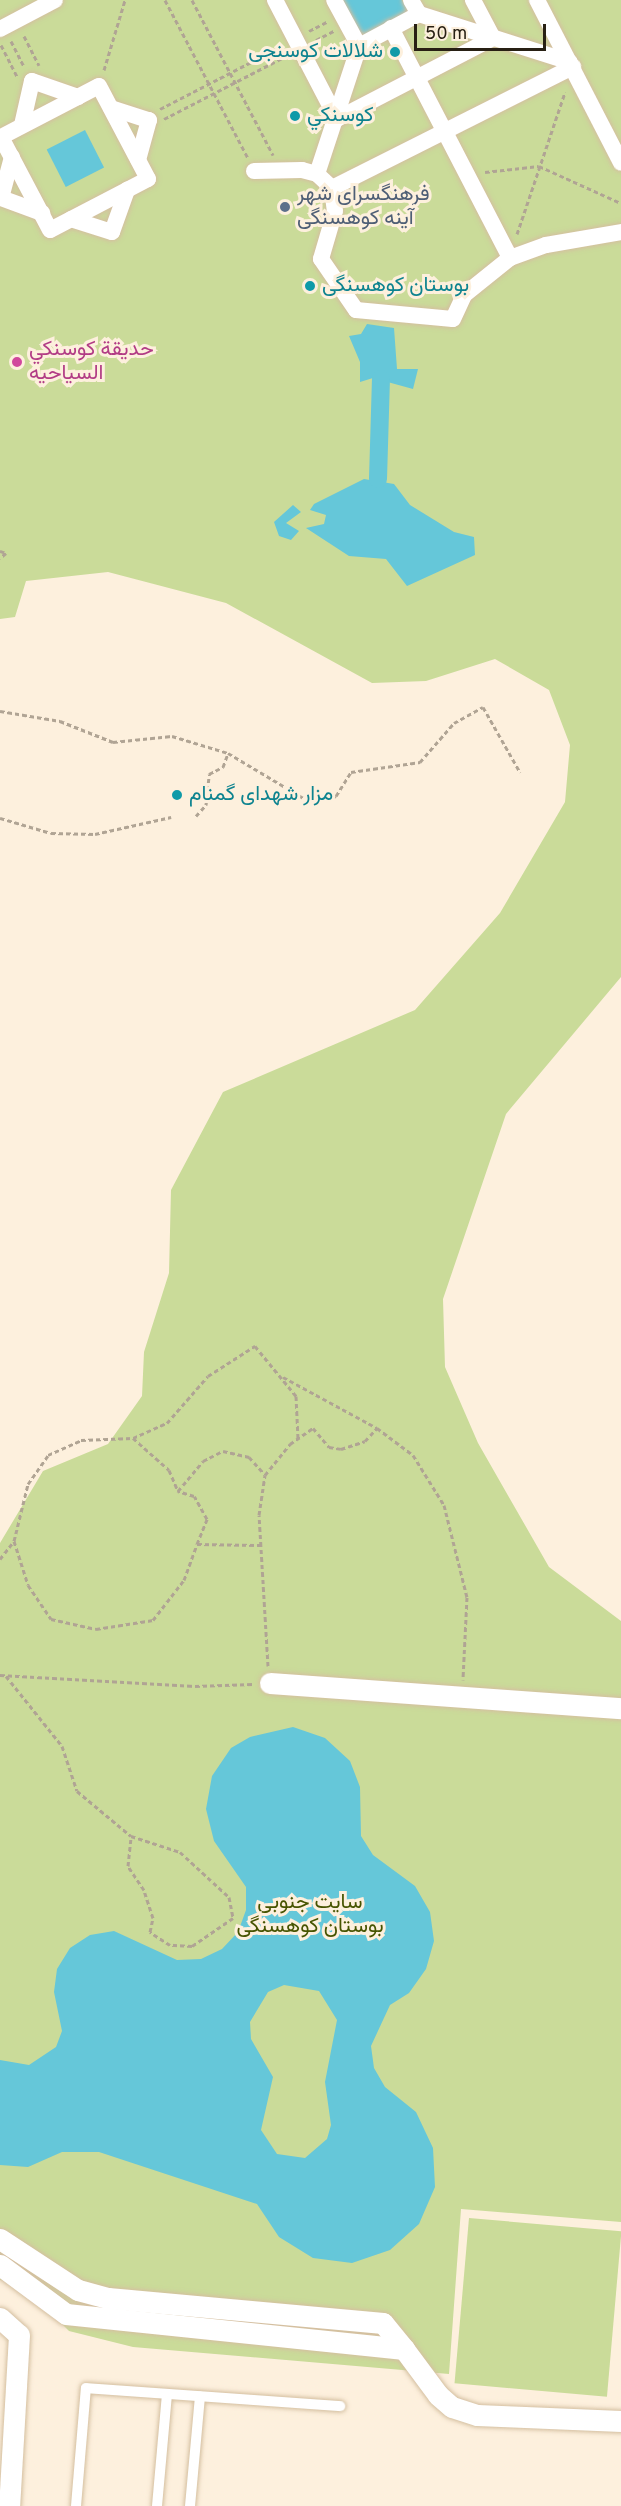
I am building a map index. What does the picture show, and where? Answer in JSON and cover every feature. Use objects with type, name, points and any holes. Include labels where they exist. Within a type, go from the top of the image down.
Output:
[{"type":"street","points":[[5,30],[55,0]]},
{"type":"street","points":[[275,0],[337,119]]},
{"type":"street","points":[[474,0],[494,38]]},
{"type":"street","points":[[537,0],[621,163]]},
{"type":"street","points":[[358,46],[392,28],[415,7],[494,38],[572,64]]},
{"type":"street","points":[[317,174],[337,119],[358,46],[341,13]]},
{"type":"street","points":[[392,28],[442,133],[510,258]]},
{"type":"street","points":[[337,119],[494,38]]},
{"type":"street","points":[[332,188],[572,64]]},
{"type":"street","points":[[99,86],[148,179],[50,230],[1,136],[99,86]]},
{"type":"street","points":[[22,125],[30,89],[52,88],[78,97]]},
{"type":"street","points":[[111,108],[144,123],[138,160]]},
{"type":"street","points":[[12,157],[1,198],[42,213]]},
{"type":"street","points":[[254,171],[279,168],[317,174],[332,188],[335,211],[321,259],[356,310],[453,319],[464,295],[510,258],[546,245],[621,232]]},
{"type":"street","points":[[71,219],[112,232],[127,190]]},
{"type":"street","points":[[270,1683],[621,1708]]},
{"type":"street","points":[[0,2239],[78,2290],[383,2323],[438,2395],[452,2407],[477,2415],[621,2421]]},
{"type":"street","points":[[0,2265],[66,2314],[404,2349]]},
{"type":"street","points":[[0,2318],[19,2335],[9,2506]]},
{"type":"lane","points":[[76,2506],[86,2388],[340,2406]]},
{"type":"lane","points":[[157,2506],[167,2394]]},
{"type":"lane","points":[[190,2506],[200,2396]]},
{"type":"path","points":[[99,86],[125,0]]},
{"type":"path","points":[[165,0],[254,171]]},
{"type":"path","points":[[192,0],[279,168]]},
{"type":"path","points":[[144,123],[208,83],[297,43],[341,13]]},
{"type":"path","points":[[144,123],[235,82],[341,13]]},
{"type":"path","points":[[5,30],[52,88]]},
{"type":"path","points":[[5,30],[30,89]]},
{"type":"path","points":[[5,30],[30,89]]},
{"type":"path","points":[[510,258],[572,64]]},
{"type":"path","points":[[466,177],[539,166],[621,203]]},
{"type":"path","points":[[0,551],[6,553],[0,558]]},
{"type":"path","points":[[0,711],[60,721],[113,742],[172,736],[228,753],[312,803],[336,796],[351,772],[420,762],[454,723],[483,707],[520,772]]},
{"type":"path","points":[[196,816],[206,804],[209,774],[223,767],[228,753]]},
{"type":"path","points":[[0,818],[51,833],[95,834],[171,817]]},
{"type":"path","points":[[0,1559],[14,1541],[28,1484],[48,1455],[81,1440],[133,1438],[166,1423],[208,1376],[255,1346],[296,1396],[298,1439]]},
{"type":"path","points":[[282,1377],[376,1428],[413,1455],[448,1515],[467,1597],[462,1698]]},
{"type":"path","points":[[0,1675],[195,1686],[270,1683],[261,1545],[260,1489],[265,1474],[298,1439],[313,1428],[329,1447],[340,1449],[365,1441],[376,1428]]},
{"type":"path","points":[[14,1541],[36,1601],[51,1619],[96,1629],[153,1620],[184,1580],[207,1519],[194,1496],[178,1491],[169,1470],[133,1438]]},
{"type":"path","points":[[178,1491],[202,1461],[223,1451],[249,1457],[265,1474]]},
{"type":"path","points":[[197,1544],[261,1545]]},
{"type":"path","points":[[6,1676],[62,1746],[77,1791],[131,1836],[180,1852],[229,1897],[233,1918],[192,1946],[170,1946],[150,1932],[153,1918],[144,1890],[128,1866],[131,1836]]},
{"type":"green space","name":"سایت جنوبی بوستان کوهسنگی","points":[[0,0],[621,0],[621,977],[506,1114],[443,1299],[445,1367],[478,1443],[549,1567],[621,1621],[621,2222],[461,2209],[449,2374],[133,2347],[69,2331],[20,2282],[0,2280],[0,1543],[43,1471],[108,1444],[142,1396],[144,1352],[169,1273],[171,1190],[223,1092],[415,1010],[500,913],[565,802],[570,745],[549,690],[495,659],[426,681],[372,683],[226,603],[108,572],[26,581],[15,617],[0,619]]},
{"type":"green space","points":[[469,2218],[621,2231],[607,2397],[455,2383]]},
{"type":"water","points":[[343,0],[402,0],[409,12],[362,37]]},
{"type":"water","points":[[85,130],[104,167],[66,187],[47,150]]},
{"type":"water","points":[[367,324],[394,328],[397,369],[418,369],[413,389],[373,378],[360,382],[360,362],[349,336],[361,334]]},
{"type":"water","points":[[364,479],[394,484],[410,505],[454,532],[474,537],[475,555],[407,586],[386,559],[349,556],[306,528],[324,524],[326,515],[310,510],[314,504]]},
{"type":"water","points":[[293,505],[301,512],[286,523],[299,531],[291,540],[279,536],[274,522]]},
{"type":"water","points":[[293,1727],[325,1738],[350,1761],[360,1787],[361,1836],[373,1855],[415,1886],[430,1912],[434,1941],[426,1969],[409,1993],[390,2005],[371,2046],[374,2068],[385,2087],[416,2112],[433,2148],[435,2187],[419,2224],[390,2250],[352,2263],[313,2258],[279,2237],[257,2204],[99,2152],[62,2152],[28,2167],[0,2165],[0,2060],[29,2065],[56,2047],[62,2031],[54,1992],[57,1969],[70,1948],[90,1935],[114,1931],[177,1960],[201,1959],[222,1949],[238,1932],[246,1910],[246,1887],[214,1841],[206,1809],[212,1776],[231,1748],[250,1737]],"holes":[[[284,1985],[319,1991],[337,2020],[325,2082],[331,2125],[327,2139],[305,2158],[277,2154],[261,2130],[273,2077],[251,2039],[250,2022],[268,1992]]]},
{"type":"waterway","points":[[378,479],[381,379]]},
{"type":"place","name":"شلالات کوسنجی","points":[[395,52]]},
{"type":"place","name":"كوسنكي","points":[[295,116]]},
{"type":"place","name":"فرهنگسرای شهر آینه کوهسنگی","points":[[285,207]]},
{"type":"place","name":"بوستان کوهسنگی","points":[[310,286]]},
{"type":"place","name":"حديقة كوسنكي السياحيه","points":[[17,362]]},
{"type":"place","name":"مزار شهدای گمنام","points":[[177,795]]}]
